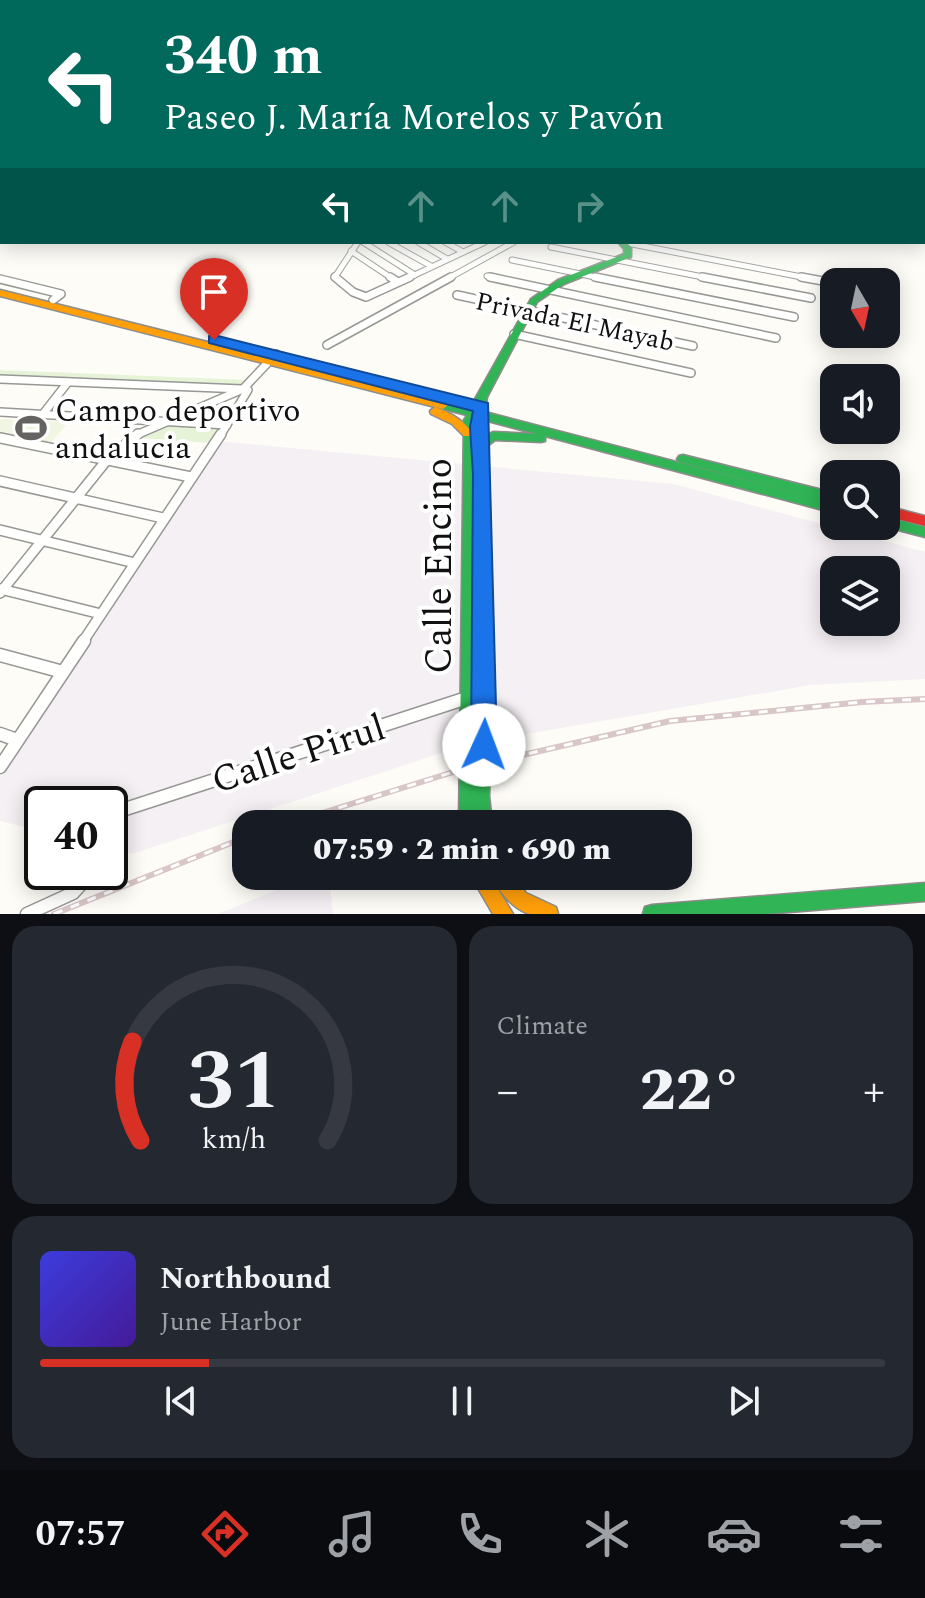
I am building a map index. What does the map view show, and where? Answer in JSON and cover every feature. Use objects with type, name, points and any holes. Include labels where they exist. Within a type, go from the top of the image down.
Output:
[{"type":"main road","points":[[478,408],[527,310],[547,289],[629,254],[623,244]]},
{"type":"main road","points":[[0,287],[820,494]]},
{"type":"main road","points":[[0,293],[274,357],[403,394],[478,408],[576,441],[820,504]]},
{"type":"main road","points":[[403,394],[450,417],[468,433]]},
{"type":"main road","name":"Calle Encino","points":[[467,810],[468,433],[478,408]]},
{"type":"main road","name":"Calle Encino","points":[[478,408],[486,693],[482,810]]},
{"type":"main road","points":[[481,445],[487,437],[499,435],[576,441]]},
{"type":"main road","points":[[900,515],[925,521]]},
{"type":"main road","points":[[900,526],[925,532]]},
{"type":"main road","points":[[489,890],[504,914]]},
{"type":"main road","points":[[513,890],[520,899],[549,914]]},
{"type":"main road","points":[[652,914],[925,892]]},
{"type":"street","points":[[358,244],[336,275],[337,280],[360,296],[376,295],[480,244]]},
{"type":"street","points":[[363,244],[415,275]]},
{"type":"street","points":[[392,244],[431,266]]},
{"type":"street","points":[[421,244],[447,259]]},
{"type":"street","points":[[448,244],[460,252]]},
{"type":"street","points":[[460,252],[471,244]]},
{"type":"street","points":[[327,345],[510,244]]},
{"type":"street","points":[[632,244],[820,280]]},
{"type":"street","points":[[551,247],[811,298]]},
{"type":"street","points":[[351,251],[398,282]]},
{"type":"street","points":[[512,260],[794,317]]},
{"type":"street","points":[[487,276],[776,338]]},
{"type":"street","points":[[0,279],[61,294],[53,300]]},
{"type":"street","name":"Privada El Mayab","points":[[457,295],[693,346]]},
{"type":"street","points":[[514,334],[691,373]]},
{"type":"street","points":[[101,614],[1,590],[106,461],[126,441],[163,421],[204,408],[243,389],[274,357]]},
{"type":"street","points":[[0,379],[248,390],[0,767]]},
{"type":"street","points":[[43,414],[68,382]]},
{"type":"street","points":[[0,412],[227,425]]},
{"type":"street","points":[[0,438],[191,477]]},
{"type":"street","points":[[0,481],[163,518]]},
{"type":"street","points":[[0,530],[135,563]]},
{"type":"street","points":[[0,655],[63,672]]},
{"type":"street","name":"Calle Pirul","points":[[128,808],[486,693]]},
{"type":"street","points":[[0,734],[17,740]]},
{"type":"street","points":[[27,914],[76,890]]},
{"type":"shaded area","points":[[217,441],[674,484],[820,524],[820,540],[881,540],[925,552],[925,679],[811,685],[469,744],[267,810],[232,810],[232,821],[132,854],[128,853],[128,786],[24,786],[24,827],[0,821],[0,778]]},
{"type":"shaded area","points":[[277,890],[330,890],[333,914],[218,914]]},
{"type":"green space","points":[[0,370],[248,380],[239,388],[0,377]]},
{"type":"green space","name":"Campo deportivo andalucia","points":[[0,419],[68,422],[49,445],[0,435]]},
{"type":"green space","points":[[162,425],[221,428],[211,443],[140,438]]},
{"type":"railway","points":[[332,810],[466,768],[670,721],[862,702],[925,699]]},
{"type":"railway","points":[[54,914],[232,843]]},
{"type":"traffic: fast","points":[[467,810],[469,420],[534,301],[561,282],[628,255],[624,244]]},
{"type":"traffic: fast","points":[[482,397],[478,427],[483,474],[486,668],[482,810]]},
{"type":"traffic: fast","points":[[443,405],[820,504]]},
{"type":"traffic: fast","points":[[481,445],[493,436],[541,438]]},
{"type":"traffic: fast","points":[[683,459],[820,494]]},
{"type":"traffic: fast","points":[[900,526],[925,532]]},
{"type":"traffic: fast","points":[[652,914],[925,892]]},
{"type":"traffic: slow","points":[[0,293],[443,405]]},
{"type":"traffic: slow","points":[[435,411],[456,421],[468,433]]},
{"type":"traffic: slow","points":[[489,890],[504,914]]},
{"type":"traffic: slow","points":[[513,890],[520,899],[549,914]]},
{"type":"traffic: jam","points":[[900,515],[925,521]]},
{"type":"place","name":"Campo deportivo andalucia","points":[[31,428]]},
{"type":"route","points":[[214,340],[325,365],[482,407],[478,427],[483,474],[484,745]]}]
